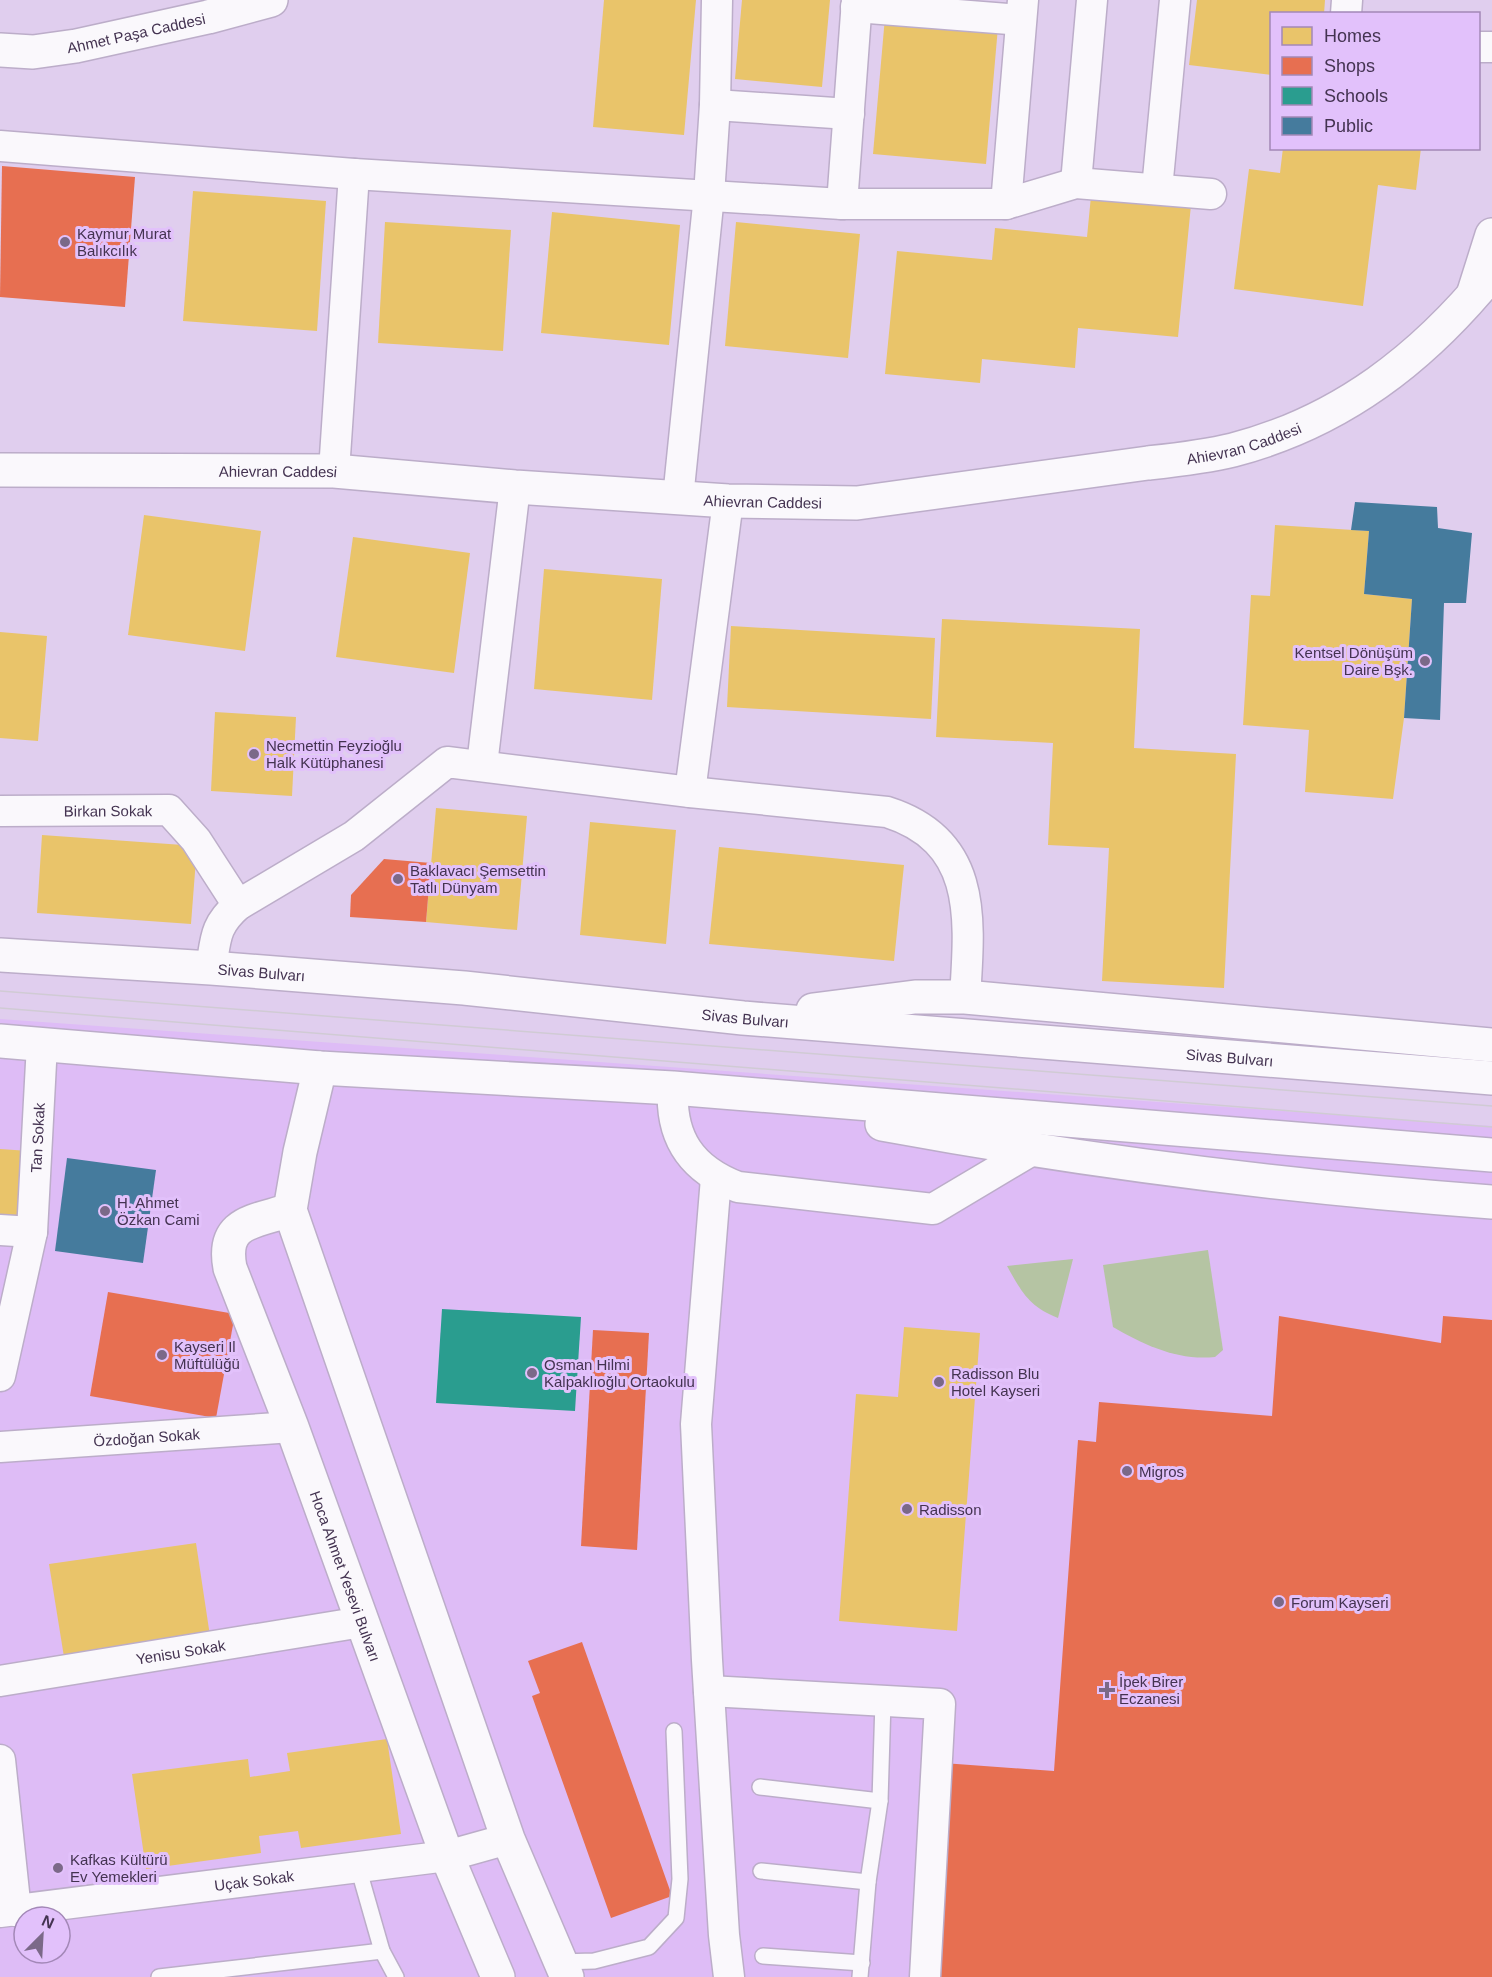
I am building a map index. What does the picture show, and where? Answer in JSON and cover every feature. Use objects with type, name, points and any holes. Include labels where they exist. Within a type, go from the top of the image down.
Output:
[{"type":"main road","name":"Ahmet Paşa Caddesi","points":[[0,50],[33,52],[76,46],[207,17],[271,0]]},
{"type":"main road","name":"Ahievran Caddesi","points":[[0,470],[334,471],[678,498],[857,503],[1190,458],[1232,450],[1273,438],[1313,421],[1352,400],[1388,376],[1448,324],[1482,285],[1492,235]]},
{"type":"main road","name":"Sivas Bulvarı","points":[[0,955],[211,968],[464,988],[743,1018],[1492,1078]]},
{"type":"main road","points":[[743,1018],[915,997],[965,997],[1492,1046]]},
{"type":"main road","points":[[0,1041],[320,1068],[673,1088],[1492,1155]]},
{"type":"main road","points":[[320,1068],[300,1152],[290,1210],[508,1839],[563,1969]]},
{"type":"main road","points":[[673,1088],[1032,1150],[1255,1181],[1492,1202]]},
{"type":"main road","name":"Hoca Ahmet Yesevi Bulvarı","points":[[290,1210],[241,1227],[231,1236],[226,1251],[230,1268],[292,1427],[447,1856],[498,1977]]},
{"type":"street","points":[[678,498],[709,195],[715,105],[717,0]]},
{"type":"street","points":[[1076,183],[1092,0]]},
{"type":"street","points":[[1157,189],[1175,0]]},
{"type":"street","points":[[842,204],[856,3],[1022,10],[1006,204]]},
{"type":"street","points":[[715,105],[849,114]]},
{"type":"street","points":[[0,146],[354,174],[842,204],[1006,204],[1076,183],[1211,194]]},
{"type":"street","points":[[334,471],[354,174]]},
{"type":"street","points":[[482,765],[515,487]]},
{"type":"street","points":[[690,792],[729,501]]},
{"type":"street","points":[[211,968],[217,931],[225,917],[238,905],[354,836],[447,762],[690,792],[887,812],[907,818],[925,829],[941,844],[952,859],[962,885],[968,920],[965,997]]},
{"type":"street","name":"Birkan Sokak","points":[[0,811],[170,810],[196,840],[238,905]]},
{"type":"street","name":"Tan Sokak","points":[[0,1376],[32,1232],[42,1044]]},
{"type":"street","points":[[673,1088],[674,1121],[678,1135],[686,1149],[695,1162],[716,1178],[738,1186],[933,1209],[1032,1150]]},
{"type":"street","points":[[716,1178],[696,1424],[709,1691],[724,1935],[729,1977]]},
{"type":"street","points":[[0,1230],[32,1232]]},
{"type":"street","name":"Özdoğan Sokak","points":[[0,1447],[292,1427]]},
{"type":"street","name":"Yenisu Sokak","points":[[0,1681],[362,1622]]},
{"type":"street","points":[[709,1691],[940,1704],[926,1977]]},
{"type":"street","points":[[0,1760],[8,1912]]},
{"type":"street","name":"Uçak Sokak","points":[[8,1912],[447,1856],[508,1839]]},
{"type":"lane","points":[[763,1956],[861,1970],[868,1882],[880,1801],[883,1701]]},
{"type":"lane","points":[[563,1969],[650,1947],[676,1918],[680,1879],[674,1731]]},
{"type":"lane","points":[[760,1787],[880,1801]]},
{"type":"lane","points":[[358,1867],[382,1951],[396,1977]]},
{"type":"lane","points":[[760,1871],[868,1882]]},
{"type":"lane","points":[[159,1977],[382,1951]]},
{"type":"shaded area","points":[[0,1019],[1492,1126],[1492,1977],[0,1977]]},
{"type":"green space","points":[[1208,1250],[1223,1350],[1215,1357],[1201,1358],[1175,1354],[1137,1340],[1113,1327],[1103,1265]]},
{"type":"green space","points":[[1073,1259],[1058,1318],[1040,1309],[1027,1297],[1007,1266]]},
{"type":"building: Homes","points":[[604,0],[696,0],[684,135],[593,127]]},
{"type":"building: Homes","points":[[742,0],[830,0],[822,87],[735,79]]},
{"type":"building: Homes","points":[[1197,0],[1325,0],[1324,12],[1270,12],[1270,75],[1189,65]]},
{"type":"building: Homes","points":[[885,17],[998,27],[986,164],[873,154]]},
{"type":"building: Homes","points":[[1283,150],[1421,150],[1416,190],[1378,185],[1363,306],[1234,289],[1249,169],[1280,173]]},
{"type":"building: Homes","points":[[193,191],[326,201],[317,331],[183,321]]},
{"type":"building: Homes","points":[[1091,196],[1191,205],[1178,337],[1078,328],[1075,368],[982,359],[980,383],[885,374],[897,251],[992,260],[995,228],[1087,237]]},
{"type":"building: Homes","points":[[552,212],[680,225],[669,345],[541,333]]},
{"type":"building: Homes","points":[[385,222],[511,230],[503,351],[378,343]]},
{"type":"building: Homes","points":[[736,222],[860,234],[848,358],[725,346]]},
{"type":"building: Homes","points":[[144,515],[261,531],[245,651],[128,635]]},
{"type":"building: Homes","points":[[1275,525],[1369,531],[1364,594],[1412,599],[1404,718],[1393,799],[1305,792],[1309,730],[1243,725],[1251,595],[1270,596]]},
{"type":"building: Homes","points":[[353,537],[470,553],[454,673],[336,657]]},
{"type":"building: Homes","points":[[544,569],[662,579],[652,700],[534,689]]},
{"type":"building: Homes","points":[[942,619],[1140,629],[1134,748],[1236,754],[1224,988],[1102,981],[1109,848],[1048,845],[1053,743],[936,737]]},
{"type":"building: Homes","points":[[731,626],[935,638],[931,719],[727,707]]},
{"type":"building: Homes","points":[[0,632],[47,636],[38,741],[0,738]]},
{"type":"building: Homes","name":"Necmettin Feyzioğlu Halk Kütüphanesi","points":[[215,712],[296,717],[292,796],[211,791]]},
{"type":"building: Homes","points":[[436,808],[527,816],[517,930],[426,922]]},
{"type":"building: Homes","points":[[590,822],[676,830],[666,944],[580,935]]},
{"type":"building: Homes","points":[[42,835],[197,846],[191,924],[37,913]]},
{"type":"building: Homes","points":[[719,847],[904,865],[894,961],[709,944]]},
{"type":"building: Homes","points":[[0,1149],[29,1151],[24,1224],[0,1222]]},
{"type":"building: Homes","name":"Radisson","points":[[904,1327],[980,1333],[957,1631],[839,1621],[856,1394],[898,1397]]},
{"type":"building: Homes","points":[[196,1543],[210,1636],[64,1657],[49,1564]]},
{"type":"building: Homes","points":[[387,1739],[401,1834],[301,1848],[298,1831],[259,1836],[261,1853],[146,1869],[132,1774],[248,1759],[250,1777],[290,1771],[287,1753]]},
{"type":"building: Shops","name":"Kaymur Murat Balıkcılık","points":[[2,166],[135,177],[125,307],[0,297]]},
{"type":"building: Shops","name":"Baklavacı Şemsettin Tatlı Dünyam","points":[[384,859],[431,863],[426,922],[350,917],[351,895]]},
{"type":"building: Shops","name":"Kayseri Il Müftülüğü","points":[[108,1292],[235,1314],[216,1418],[90,1396]]},
{"type":"building: Shops","name":"Forum Kayseri","points":[[1279,1316],[1441,1343],[1443,1316],[1492,1320],[1492,1977],[928,1977],[943,1763],[1054,1771],[1078,1440],[1096,1442],[1099,1402],[1272,1416]]},
{"type":"building: Shops","points":[[593,1330],[649,1333],[637,1550],[581,1546]]},
{"type":"building: Shops","points":[[582,1642],[672,1896],[611,1918],[532,1696],[540,1693],[528,1661]]},
{"type":"building: Schools","points":[[442,1309],[581,1317],[575,1411],[436,1403]]},
{"type":"building: Public","name":"Kentsel Dönüşüm Daire Bşk.","points":[[1355,502],[1437,507],[1438,528],[1472,533],[1466,603],[1444,603],[1440,720],[1404,718],[1412,599],[1364,594],[1369,531],[1351,530]]},
{"type":"building: Public","name":"H. Ahmet Özkan Cami","points":[[67,1158],[156,1170],[143,1263],[55,1251]]},
{"type":"tram line","points":[[0,991],[1492,1106]]},
{"type":"tram line","points":[[0,1008],[1492,1127]]},
{"type":"place","name":"Kaymur Murat Balıkcılık","points":[[65,242]]},
{"type":"place","name":"Kentsel Dönüşüm Daire Bşk.","points":[[1425,661]]},
{"type":"place","name":"Necmettin Feyzioğlu Halk Kütüphanesi","points":[[254,754]]},
{"type":"place","name":"Baklavacı Şemsettin Tatlı Dünyam","points":[[398,879]]},
{"type":"place","name":"H. Ahmet Özkan Cami","points":[[105,1211]]},
{"type":"place","name":"Kayseri Il Müftülüğü","points":[[162,1355]]},
{"type":"place","name":"Osman Hilmi Kalpaklıoğlu Ortaokulu","points":[[532,1373]]},
{"type":"place","name":"Radisson Blu Hotel Kayseri","points":[[939,1382]]},
{"type":"place","name":"Migros","points":[[1127,1471]]},
{"type":"place","name":"Radisson","points":[[907,1509]]},
{"type":"place","name":"Forum Kayseri","points":[[1279,1602]]},
{"type":"place","name":"İpek Birer Eczanesi","points":[[1107,1690]]},
{"type":"place","name":"Kafkas Kültürü Ev Yemekleri","points":[[58,1868]]}]
